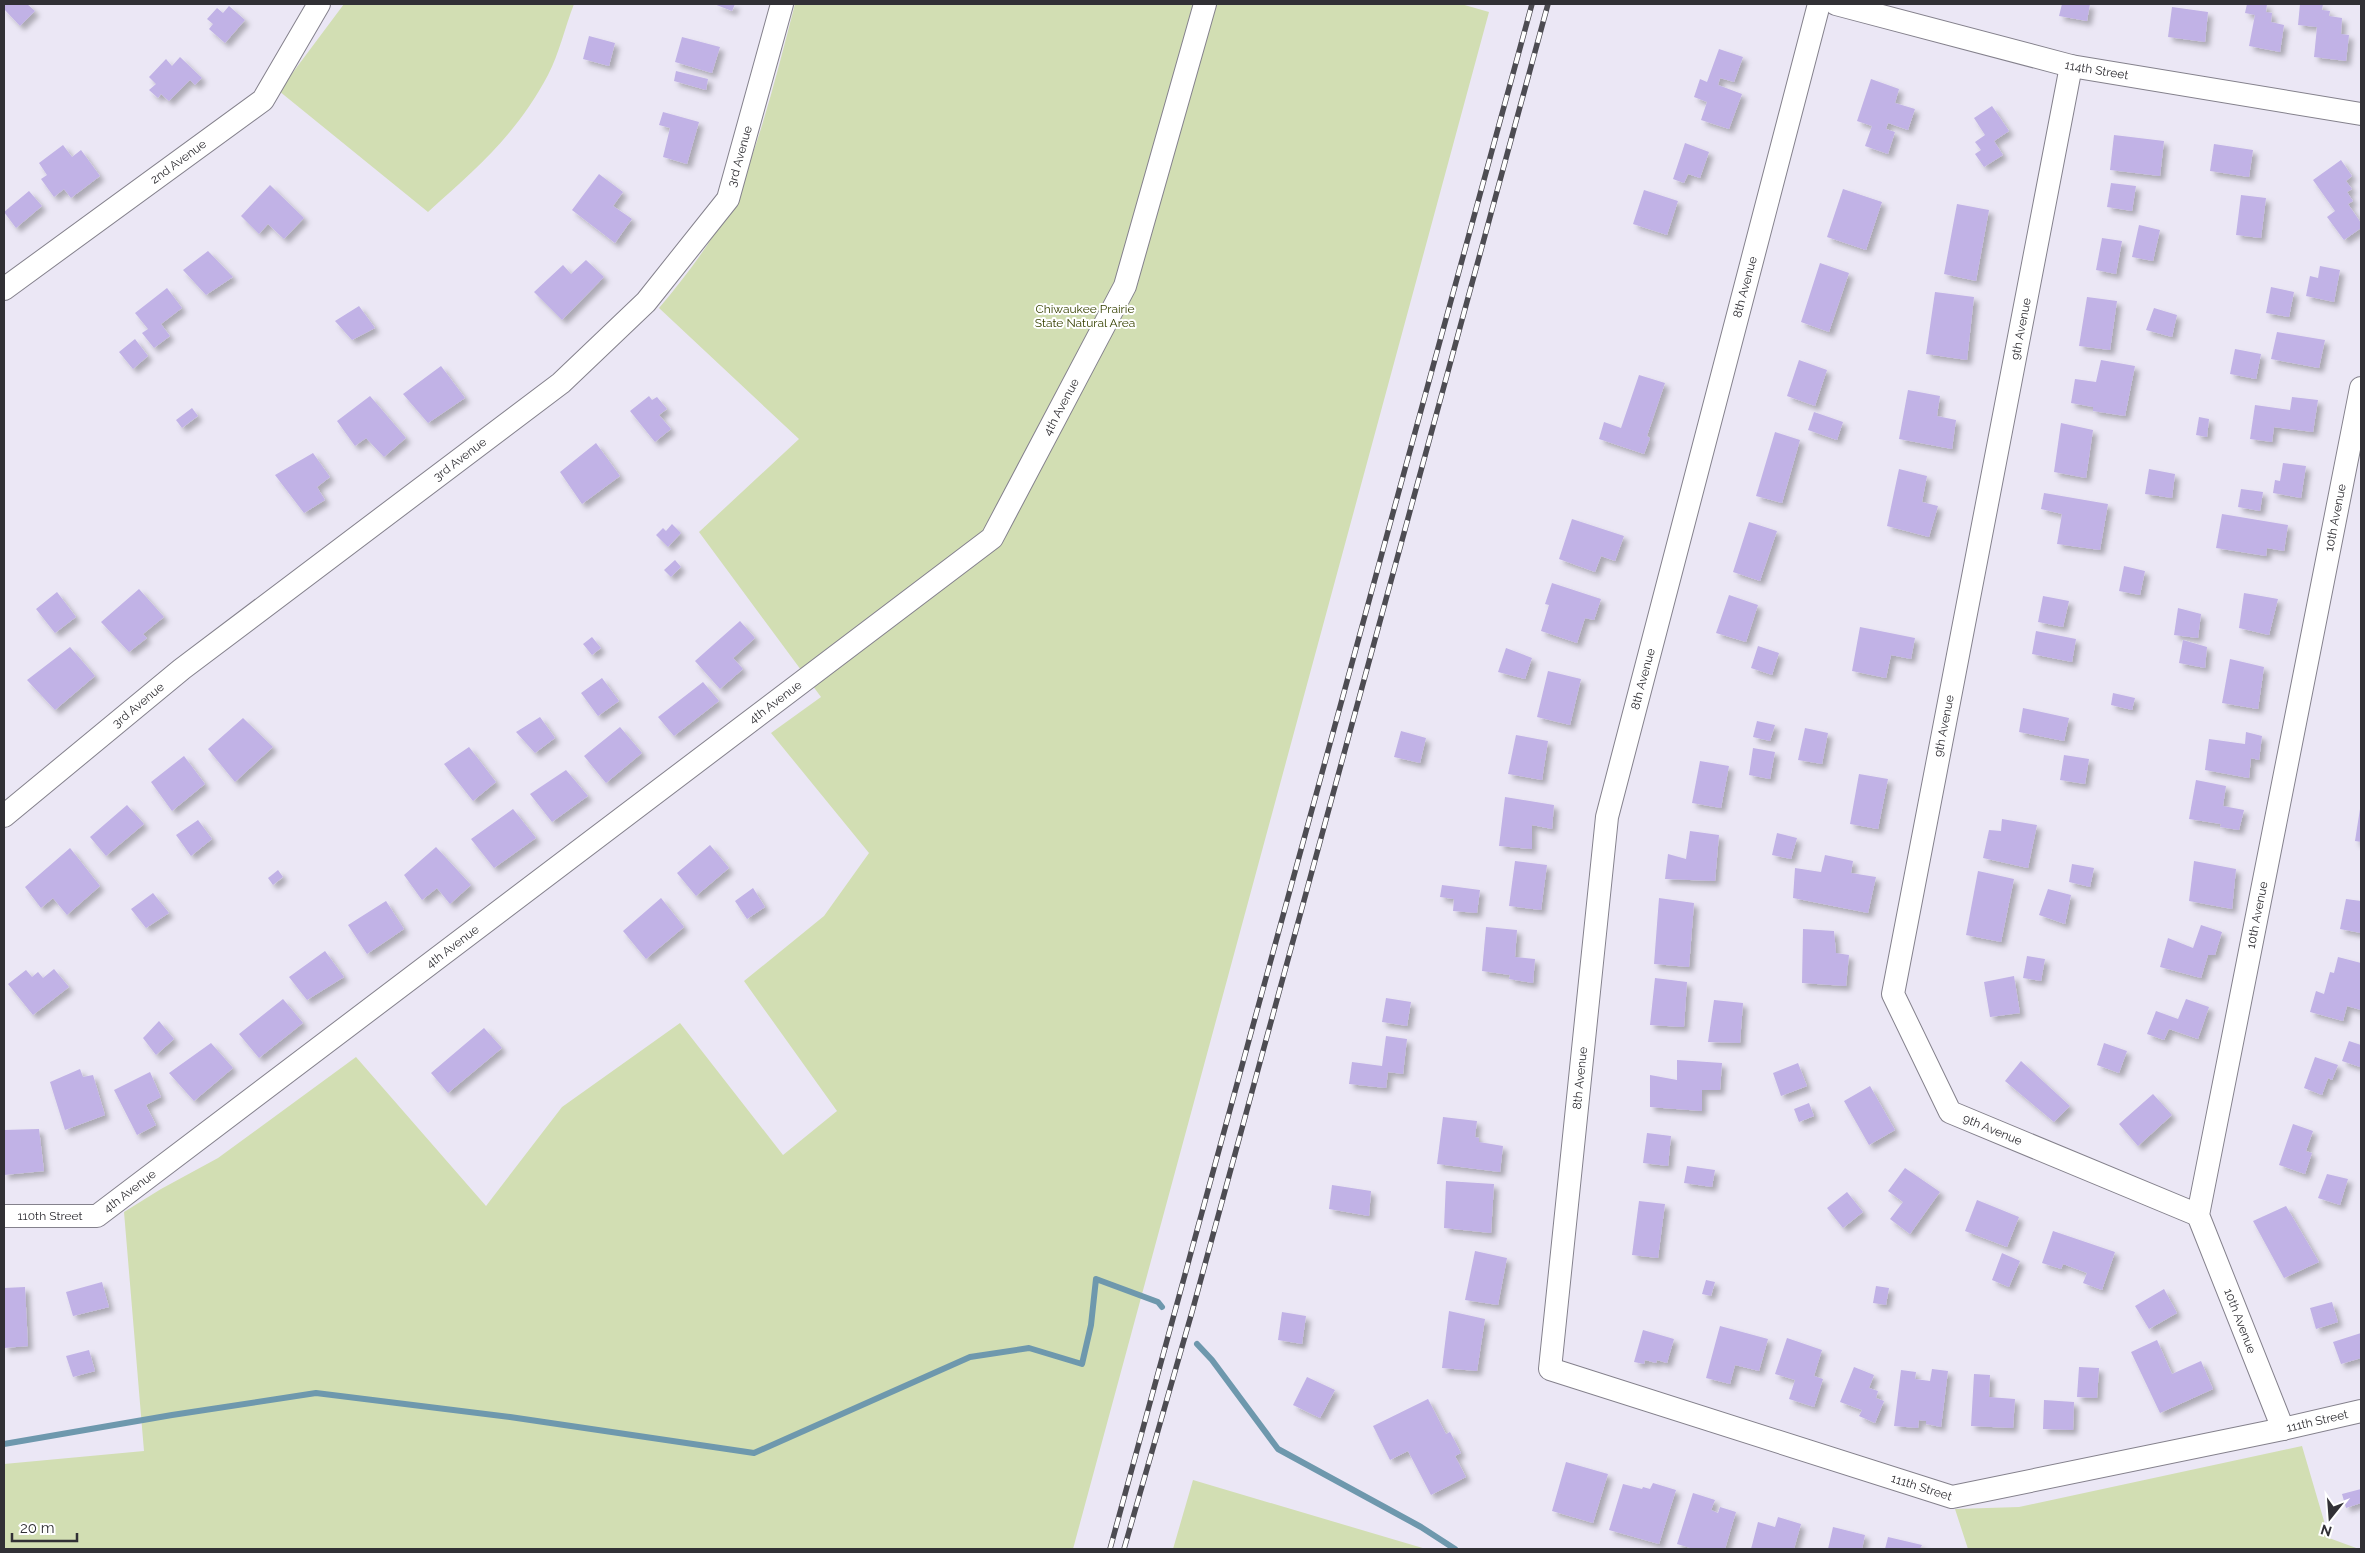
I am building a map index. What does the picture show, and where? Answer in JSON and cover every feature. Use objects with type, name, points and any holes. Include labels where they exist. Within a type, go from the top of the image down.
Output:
[{"type":"street","name":"2nd Avenue","points":[[4,289],[263,100],[318,4]]},
{"type":"street","name":"3rd Avenue","points":[[4,816],[182,669],[561,383],[646,302],[728,199],[782,4]]},
{"type":"street","name":"4th Avenue","points":[[97,1216],[992,538],[1125,286],[1205,4]]},
{"type":"street","name":"8th Avenue","points":[[1550,1369],[1607,817],[1819,4]]},
{"type":"street","name":"114th Street","points":[[1836,4],[2071,66],[2361,114]]},
{"type":"street","name":"9th Avenue","points":[[2071,66],[1893,994],[1950,1112],[2198,1215]]},
{"type":"street","name":"10th Avenue","points":[[2283,1430],[2198,1215],[2361,388]]},
{"type":"street","name":"110th Street","points":[[4,1216],[97,1216]]},
{"type":"street","name":"111th Street","points":[[1550,1369],[1952,1497],[2283,1430],[2361,1411]]},
{"type":"green space","points":[[344,4],[574,4],[552,67],[523,115],[494,150],[428,212],[279,91]]},
{"type":"green space","name":"Chiwaukee Prairie State Natural Area","points":[[795,4],[1461,4],[1489,12],[1073,1549],[4,1549],[4,1464],[144,1451],[124,1212],[161,1189],[218,1158],[356,1057],[486,1206],[562,1107],[680,1023],[783,1155],[837,1111],[744,981],[824,916],[869,853],[771,733],[821,697],[699,532],[799,439],[659,308],[707,245],[737,193],[760,133]]},
{"type":"green space","points":[[2302,1446],[2329,1538],[2359,1549],[1968,1549],[1955,1509],[2019,1507]]},
{"type":"green space","points":[[1193,1480],[1426,1549],[1173,1549]]},
{"type":"building","points":[[4,4],[27,4],[35,11],[20,26],[4,9]]},
{"type":"building","points":[[714,4],[735,4],[732,11]]},
{"type":"building","points":[[2062,4],[2090,4],[2087,21],[2059,16]]},
{"type":"building","points":[[2247,4],[2267,4],[2266,12],[2272,13],[2271,22],[2284,25],[2280,52],[2249,46],[2255,15],[2245,13]]},
{"type":"building","points":[[2300,4],[2323,4],[2322,10],[2330,11],[2329,16],[2342,18],[2341,34],[2349,35],[2346,61],[2314,57],[2317,27],[2298,25]]},
{"type":"building","points":[[229,6],[245,20],[225,43],[209,29],[213,24],[207,19],[217,8],[223,13]]},
{"type":"building","points":[[2172,7],[2208,12],[2205,42],[2168,37]]},
{"type":"building","points":[[589,36],[615,43],[609,66],[583,59]]},
{"type":"building","points":[[682,37],[720,47],[712,73],[675,62]]},
{"type":"building","points":[[1719,49],[1743,57],[1734,82],[1720,78],[1718,85],[1742,94],[1729,129],[1701,120],[1707,102],[1694,97],[1700,79],[1707,82]]},
{"type":"building","points":[[180,57],[202,78],[195,85],[190,80],[169,101],[161,94],[158,98],[149,90],[156,84],[149,77],[166,59],[172,66]]},
{"type":"building","points":[[676,71],[708,79],[706,90],[674,81]]},
{"type":"building","points":[[1871,79],[1899,89],[1895,103],[1915,109],[1908,130],[1888,123],[1886,129],[1895,132],[1888,154],[1865,146],[1872,126],[1857,121]]},
{"type":"building","points":[[1992,106],[2009,131],[1994,141],[2003,155],[1984,167],[1975,154],[1981,150],[1975,142],[1985,135],[1974,118]]},
{"type":"building","points":[[663,112],[699,122],[687,164],[663,157],[670,128],[659,125]]},
{"type":"building","points":[[2114,135],[2164,141],[2160,176],[2110,170]]},
{"type":"building","points":[[1685,143],[1709,152],[1700,178],[1688,174],[1684,183],[1673,179]]},
{"type":"building","points":[[2214,144],[2253,150],[2249,177],[2210,171]]},
{"type":"building","points":[[63,145],[72,157],[81,150],[100,176],[71,198],[64,189],[54,197],[41,179],[47,175],[39,163]]},
{"type":"building","points":[[2341,160],[2352,176],[2346,181],[2352,189],[2347,192],[2353,201],[2348,204],[2361,223],[2361,228],[2344,240],[2327,217],[2335,211],[2313,180]]},
{"type":"building","points":[[599,174],[623,192],[613,206],[632,219],[615,243],[572,210]]},
{"type":"building","points":[[2111,183],[2136,186],[2132,211],[2107,207]]},
{"type":"building","points":[[270,185],[304,218],[284,239],[268,224],[259,234],[241,216]]},
{"type":"building","points":[[1843,189],[1882,202],[1866,250],[1827,237]]},
{"type":"building","points":[[1644,190],[1678,201],[1667,235],[1633,224]]},
{"type":"building","points":[[29,191],[42,206],[16,228],[4,212]]},
{"type":"building","points":[[2241,195],[2266,198],[2261,238],[2236,235]]},
{"type":"building","points":[[1957,204],[1989,210],[1976,281],[1944,274]]},
{"type":"building","points":[[2139,225],[2160,230],[2153,261],[2132,257]]},
{"type":"building","points":[[2102,238],[2122,241],[2116,274],[2096,270]]},
{"type":"building","points":[[208,251],[233,277],[206,295],[183,270]]},
{"type":"building","points":[[586,260],[604,277],[562,320],[534,292],[563,265],[571,274]]},
{"type":"building","points":[[1820,263],[1849,273],[1829,332],[1801,322]]},
{"type":"building","points":[[2320,266],[2340,270],[2334,302],[2306,296],[2310,276],[2318,278]]},
{"type":"building","points":[[2271,287],[2294,292],[2289,317],[2266,313]]},
{"type":"building","points":[[167,288],[182,308],[161,324],[170,336],[154,348],[142,333],[148,329],[135,313]]},
{"type":"building","points":[[1935,292],[1974,297],[1967,360],[1926,354]]},
{"type":"building","points":[[2087,297],[2117,301],[2110,350],[2079,346]]},
{"type":"building","points":[[359,306],[375,328],[352,340],[335,321]]},
{"type":"building","points":[[2154,308],[2177,315],[2172,337],[2146,330]]},
{"type":"building","points":[[2277,332],[2325,340],[2319,368],[2271,359]]},
{"type":"building","points":[[135,339],[148,356],[133,369],[119,352]]},
{"type":"building","points":[[2235,349],[2261,354],[2256,379],[2230,374]]},
{"type":"building","points":[[1799,360],[1827,370],[1815,406],[1787,396]]},
{"type":"building","points":[[2101,360],[2135,366],[2125,416],[2093,411],[2093,407],[2071,403],[2075,379],[2096,382]]},
{"type":"building","points":[[441,366],[465,398],[428,423],[403,394]]},
{"type":"building","points":[[1639,375],[1665,383],[1647,436],[1650,438],[1644,454],[1599,439],[1604,422],[1621,428]]},
{"type":"building","points":[[1908,390],[1940,396],[1937,416],[1956,420],[1952,449],[1899,439]]},
{"type":"building","points":[[370,396],[406,438],[384,457],[366,438],[355,446],[337,421]]},
{"type":"building","points":[[649,396],[652,400],[657,397],[667,409],[659,415],[671,429],[655,442],[630,411]]},
{"type":"building","points":[[2292,397],[2318,400],[2313,432],[2274,427],[2272,442],[2250,439],[2255,405],[2290,410]]},
{"type":"building","points":[[192,408],[198,416],[182,428],[176,420]]},
{"type":"building","points":[[1814,412],[1843,422],[1837,440],[1808,430]]},
{"type":"building","points":[[2199,417],[2209,419],[2207,437],[2196,435]]},
{"type":"building","points":[[2061,423],[2093,430],[2086,478],[2054,472]]},
{"type":"building","points":[[1775,432],[1800,440],[1782,503],[1756,496]]},
{"type":"building","points":[[596,443],[620,476],[582,504],[560,472]]},
{"type":"building","points":[[313,453],[330,477],[317,487],[325,500],[304,513],[275,475]]},
{"type":"building","points":[[2283,463],[2306,466],[2301,498],[2273,493],[2275,480],[2280,481]]},
{"type":"building","points":[[1899,469],[1927,476],[1922,502],[1938,506],[1929,537],[1887,526]]},
{"type":"building","points":[[2149,469],[2175,474],[2172,498],[2145,494]]},
{"type":"building","points":[[2241,489],[2263,492],[2260,511],[2238,507]]},
{"type":"building","points":[[2044,493],[2108,504],[2100,550],[2057,544],[2062,514],[2041,509]]},
{"type":"building","points":[[2222,514],[2288,525],[2284,551],[2267,548],[2266,556],[2216,548]]},
{"type":"building","points":[[1572,519],[1624,536],[1615,561],[1601,556],[1595,572],[1559,559]]},
{"type":"building","points":[[1749,522],[1777,531],[1760,581],[1733,572]]},
{"type":"building","points":[[672,524],[681,533],[668,547],[656,535],[663,528],[666,531]]},
{"type":"building","points":[[675,560],[681,567],[671,577],[664,570]]},
{"type":"building","points":[[2124,566],[2145,571],[2140,595],[2119,591]]},
{"type":"building","points":[[1552,583],[1601,599],[1594,620],[1585,618],[1577,643],[1541,631],[1549,605],[1545,604]]},
{"type":"building","points":[[139,589],[164,617],[143,634],[147,638],[129,652],[101,622]]},
{"type":"building","points":[[57,592],[76,617],[55,633],[36,609]]},
{"type":"building","points":[[2244,593],[2278,599],[2269,635],[2239,628]]},
{"type":"building","points":[[1729,595],[1758,605],[1746,642],[1716,633]]},
{"type":"building","points":[[2043,596],[2069,601],[2063,627],[2038,622]]},
{"type":"building","points":[[2178,608],[2201,614],[2198,638],[2174,635]]},
{"type":"building","points":[[740,621],[755,638],[733,658],[743,669],[720,689],[695,661]]},
{"type":"building","points":[[1860,627],[1915,638],[1911,659],[1891,655],[1886,678],[1852,671]]},
{"type":"building","points":[[2036,631],[2076,639],[2072,662],[2032,654]]},
{"type":"building","points":[[592,637],[601,648],[592,655],[583,644]]},
{"type":"building","points":[[2183,640],[2207,647],[2205,668],[2179,663]]},
{"type":"building","points":[[1758,646],[1779,653],[1772,675],[1751,668]]},
{"type":"building","points":[[70,647],[95,676],[55,710],[27,680]]},
{"type":"building","points":[[1506,648],[1532,658],[1525,679],[1498,672]]},
{"type":"building","points":[[2230,659],[2264,667],[2258,709],[2222,703]]},
{"type":"building","points":[[1548,671],[1581,679],[1570,725],[1537,717]]},
{"type":"building","points":[[602,678],[619,701],[598,716],[581,693]]},
{"type":"building","points":[[703,682],[719,701],[674,736],[658,717]]},
{"type":"building","points":[[2113,693],[2135,698],[2132,710],[2111,705]]},
{"type":"building","points":[[2023,708],[2069,718],[2064,741],[2019,732]]},
{"type":"building","points":[[540,717],[555,738],[535,753],[516,732]]},
{"type":"building","points":[[243,718],[273,747],[235,782],[208,749]]},
{"type":"building","points":[[1757,721],[1775,725],[1770,741],[1753,737]]},
{"type":"building","points":[[620,727],[642,753],[606,783],[584,756]]},
{"type":"building","points":[[1805,728],[1828,733],[1822,764],[1798,760]]},
{"type":"building","points":[[1401,731],[1426,738],[1420,763],[1394,757]]},
{"type":"building","points":[[2246,732],[2262,736],[2259,760],[2251,758],[2249,778],[2205,770],[2209,739],[2245,744]]},
{"type":"building","points":[[1516,735],[1548,741],[1542,780],[1508,774]]},
{"type":"building","points":[[469,747],[496,782],[473,801],[444,764]]},
{"type":"building","points":[[1753,748],[1775,752],[1770,779],[1749,775]]},
{"type":"building","points":[[2064,755],[2089,759],[2085,784],[2060,780]]},
{"type":"building","points":[[184,756],[205,784],[172,811],[151,782]]},
{"type":"building","points":[[1700,761],[1729,766],[1721,808],[1692,803]]},
{"type":"building","points":[[566,770],[588,796],[552,822],[530,794]]},
{"type":"building","points":[[1859,774],[1888,779],[1878,829],[1850,824]]},
{"type":"building","points":[[2196,780],[2226,786],[2223,806],[2244,810],[2239,830],[2220,827],[2221,824],[2189,819]]},
{"type":"building","points":[[1505,797],[1554,805],[1552,829],[1532,825],[1532,849],[1499,846]]},
{"type":"building","points":[[127,805],[144,824],[106,856],[90,837]]},
{"type":"building","points":[[513,809],[536,838],[494,868],[471,839]]},
{"type":"building","points":[[2361,809],[2361,842],[2355,841]]},
{"type":"building","points":[[2002,819],[2037,825],[2028,868],[1983,858],[1989,830],[2001,831]]},
{"type":"building","points":[[198,820],[212,839],[191,856],[176,835]]},
{"type":"building","points":[[1690,831],[1719,835],[1715,881],[1665,879],[1668,854],[1686,859]]},
{"type":"building","points":[[1777,833],[1797,838],[1791,859],[1772,855]]},
{"type":"building","points":[[710,845],[729,868],[696,896],[677,873]]},
{"type":"building","points":[[436,847],[471,885],[450,904],[437,888],[422,900],[404,875]]},
{"type":"building","points":[[70,848],[100,886],[67,915],[53,898],[41,908],[25,887]]},
{"type":"building","points":[[1825,855],[1853,861],[1851,873],[1876,877],[1868,913],[1793,898],[1795,868],[1821,872]]},
{"type":"building","points":[[1515,861],[1547,865],[1541,910],[1509,906]]},
{"type":"building","points":[[2194,861],[2236,869],[2232,909],[2189,901]]},
{"type":"building","points":[[2072,864],[2094,868],[2090,887],[2069,882]]},
{"type":"building","points":[[278,870],[283,877],[273,885],[268,878]]},
{"type":"building","points":[[1978,871],[2014,879],[2001,942],[1966,935]]},
{"type":"building","points":[[1442,885],[1480,890],[1477,913],[1453,911],[1454,899],[1440,897]]},
{"type":"building","points":[[753,888],[765,907],[747,919],[735,901]]},
{"type":"building","points":[[2048,889],[2071,895],[2065,924],[2039,915]]},
{"type":"building","points":[[153,893],[169,913],[146,928],[131,909]]},
{"type":"building","points":[[661,898],[684,927],[646,959],[623,931]]},
{"type":"building","points":[[1659,898],[1694,903],[1689,967],[1654,964]]},
{"type":"building","points":[[2346,899],[2361,901],[2361,933],[2340,929]]},
{"type":"building","points":[[386,901],[404,929],[367,954],[348,925]]},
{"type":"building","points":[[2201,925],[2222,932],[2215,955],[2208,955],[2201,978],[2160,967],[2168,938],[2193,948]]},
{"type":"building","points":[[1486,927],[1517,930],[1515,957],[1535,959],[1533,983],[1509,979],[1510,975],[1482,971]]},
{"type":"building","points":[[1803,929],[1834,931],[1836,953],[1849,955],[1846,986],[1802,983]]},
{"type":"building","points":[[325,951],[344,977],[307,1000],[289,977]]},
{"type":"building","points":[[2027,956],[2045,959],[2041,981],[2023,978]]},
{"type":"building","points":[[2338,957],[2361,963],[2361,1010],[2347,1006],[2343,1021],[2310,1012],[2316,991],[2324,994],[2330,972],[2334,973]]},
{"type":"building","points":[[54,969],[69,987],[33,1015],[8,984],[26,970],[32,977],[38,972],[43,978]]},
{"type":"building","points":[[2014,976],[2020,1013],[1990,1017],[1984,982]]},
{"type":"building","points":[[1655,978],[1687,982],[1684,1027],[1650,1025]]},
{"type":"building","points":[[1386,998],[1411,1002],[1407,1026],[1382,1022]]},
{"type":"building","points":[[283,999],[303,1023],[259,1058],[239,1034]]},
{"type":"building","points":[[2186,999],[2209,1007],[2198,1039],[2169,1029],[2164,1040],[2147,1034],[2156,1011],[2178,1019]]},
{"type":"building","points":[[1714,1000],[1743,1003],[1740,1043],[1708,1042]]},
{"type":"building","points":[[159,1021],[174,1039],[156,1055],[143,1038]]},
{"type":"building","points":[[484,1028],[502,1048],[448,1093],[431,1073]]},
{"type":"building","points":[[1386,1036],[1407,1039],[1403,1074],[1388,1072],[1386,1088],[1349,1084],[1352,1062],[1382,1066]]},
{"type":"building","points":[[2349,1041],[2361,1045],[2360,1067],[2342,1061]]},
{"type":"building","points":[[211,1043],[233,1068],[194,1101],[169,1073]]},
{"type":"building","points":[[2104,1043],[2127,1051],[2119,1073],[2097,1065]]},
{"type":"building","points":[[2315,1057],[2338,1065],[2332,1080],[2328,1078],[2322,1095],[2304,1088]]},
{"type":"building","points":[[1677,1060],[1722,1063],[1720,1090],[1702,1090],[1702,1111],[1650,1107],[1650,1075],[1677,1080]]},
{"type":"building","points":[[2021,1061],[2070,1106],[2054,1122],[2005,1081]]},
{"type":"building","points":[[1798,1063],[1807,1086],[1781,1096],[1773,1073]]},
{"type":"building","points":[[80,1069],[83,1077],[93,1075],[105,1115],[65,1130],[50,1082]]},
{"type":"building","points":[[150,1072],[161,1097],[146,1105],[156,1125],[137,1135],[114,1090]]},
{"type":"building","points":[[1870,1086],[1895,1130],[1869,1145],[1844,1101]]},
{"type":"building","points":[[2153,1094],[2172,1115],[2138,1146],[2119,1124]]},
{"type":"building","points":[[1809,1103],[1814,1116],[1799,1122],[1794,1109]]},
{"type":"building","points":[[1443,1117],[1477,1121],[1475,1137],[1479,1138],[1479,1142],[1503,1146],[1500,1172],[1437,1164]]},
{"type":"building","points":[[2293,1124],[2313,1131],[2306,1151],[2312,1153],[2305,1174],[2279,1165]]},
{"type":"building","points":[[39,1129],[44,1171],[4,1175],[4,1130]]},
{"type":"building","points":[[1647,1133],[1671,1136],[1668,1166],[1643,1163]]},
{"type":"building","points":[[1687,1166],[1715,1170],[1712,1187],[1684,1183]]},
{"type":"building","points":[[1905,1168],[1940,1192],[1910,1234],[1890,1219],[1903,1202],[1888,1191]]},
{"type":"building","points":[[2327,1174],[2348,1179],[2340,1205],[2318,1198]]},
{"type":"building","points":[[1446,1181],[1494,1184],[1491,1233],[1444,1228]]},
{"type":"building","points":[[1332,1185],[1371,1191],[1369,1216],[1329,1209]]},
{"type":"building","points":[[1847,1192],[1863,1212],[1843,1228],[1827,1208]]},
{"type":"building","points":[[1977,1200],[2019,1217],[2007,1247],[1965,1231]]},
{"type":"building","points":[[1639,1201],[1665,1204],[1658,1258],[1632,1255]]},
{"type":"building","points":[[2286,1206],[2319,1262],[2284,1278],[2253,1221]]},
{"type":"building","points":[[2053,1231],[2115,1252],[2102,1290],[2083,1283],[2087,1273],[2063,1264],[2061,1269],[2042,1263]]},
{"type":"building","points":[[1475,1251],[1507,1258],[1498,1305],[1465,1300]]},
{"type":"building","points":[[2002,1253],[2020,1261],[2009,1287],[1992,1280]]},
{"type":"building","points":[[1706,1280],[1715,1282],[1711,1296],[1702,1294]]},
{"type":"building","points":[[102,1282],[109,1307],[73,1316],[66,1292]]},
{"type":"building","points":[[1876,1286],[1889,1288],[1886,1305],[1873,1303]]},
{"type":"building","points":[[25,1287],[28,1346],[4,1348],[4,1288]]},
{"type":"building","points":[[2164,1289],[2177,1313],[2149,1329],[2135,1306]]},
{"type":"building","points":[[2332,1302],[2338,1322],[2316,1329],[2310,1308]]},
{"type":"building","points":[[1449,1311],[1485,1319],[1477,1371],[1442,1368]]},
{"type":"building","points":[[1282,1312],[1306,1316],[1302,1344],[1278,1340]]},
{"type":"building","points":[[1720,1326],[1768,1339],[1759,1371],[1735,1365],[1730,1384],[1706,1378]]},
{"type":"building","points":[[1643,1330],[1674,1339],[1667,1363],[1657,1360],[1656,1363],[1645,1360],[1644,1364],[1634,1362]]},
{"type":"building","points":[[2361,1333],[2361,1358],[2341,1364],[2333,1342]]},
{"type":"building","points":[[1787,1338],[1822,1350],[1814,1376],[1823,1379],[1814,1407],[1789,1399],[1795,1380],[1775,1374]]},
{"type":"building","points":[[2157,1340],[2172,1374],[2201,1361],[2213,1389],[2160,1413],[2131,1352]]},
{"type":"building","points":[[89,1350],[95,1371],[73,1377],[66,1356]]},
{"type":"building","points":[[1854,1367],[1874,1375],[1869,1388],[1878,1391],[1876,1398],[1884,1401],[1875,1423],[1859,1416],[1862,1410],[1840,1402]]},
{"type":"building","points":[[2079,1367],[2099,1368],[2097,1398],[2077,1397]]},
{"type":"building","points":[[1932,1369],[1948,1371],[1941,1427],[1926,1424],[1926,1421],[1919,1420],[1918,1428],[1894,1426],[1901,1370],[1916,1372],[1915,1379],[1930,1381]]},
{"type":"building","points":[[1974,1374],[1990,1375],[1989,1397],[2015,1399],[2013,1428],[1971,1426]]},
{"type":"building","points":[[1307,1377],[1335,1390],[1320,1418],[1293,1405]]},
{"type":"building","points":[[1428,1399],[1446,1434],[1450,1432],[1461,1453],[1455,1456],[1466,1477],[1431,1495],[1408,1451],[1390,1460],[1373,1426]]},
{"type":"building","points":[[2044,1400],[2074,1402],[2073,1430],[2043,1429]]},
{"type":"building","points":[[1566,1462],[1608,1474],[1593,1523],[1552,1511]]},
{"type":"building","points":[[1653,1483],[1676,1490],[1659,1544],[1609,1530],[1623,1484],[1650,1489]]},
{"type":"building","points":[[2361,1489],[2361,1503],[2346,1508],[2342,1494]]},
{"type":"building","points":[[1693,1493],[1715,1500],[1711,1510],[1718,1513],[1720,1507],[1736,1512],[1725,1549],[1694,1549],[1677,1544]]},
{"type":"building","points":[[1778,1517],[1801,1524],[1794,1549],[1751,1549],[1758,1522],[1775,1527]]},
{"type":"building","points":[[1833,1527],[1865,1535],[1862,1549],[1828,1549]]},
{"type":"building","points":[[1888,1537],[1922,1545],[1920,1549],[1885,1549]]},
{"type":"waterway","points":[[4,1444],[172,1415],[316,1393],[510,1417],[754,1453],[970,1357],[1029,1348],[1082,1364],[1091,1325],[1096,1279],[1158,1302],[1162,1307]]},
{"type":"waterway","points":[[1197,1344],[1212,1360],[1278,1449],[1421,1527],[1455,1549]]},
{"type":"railway","points":[[1110,1549],[1532,4]]},
{"type":"railway","points":[[1124,1549],[1192,1312],[1548,4]]}]
